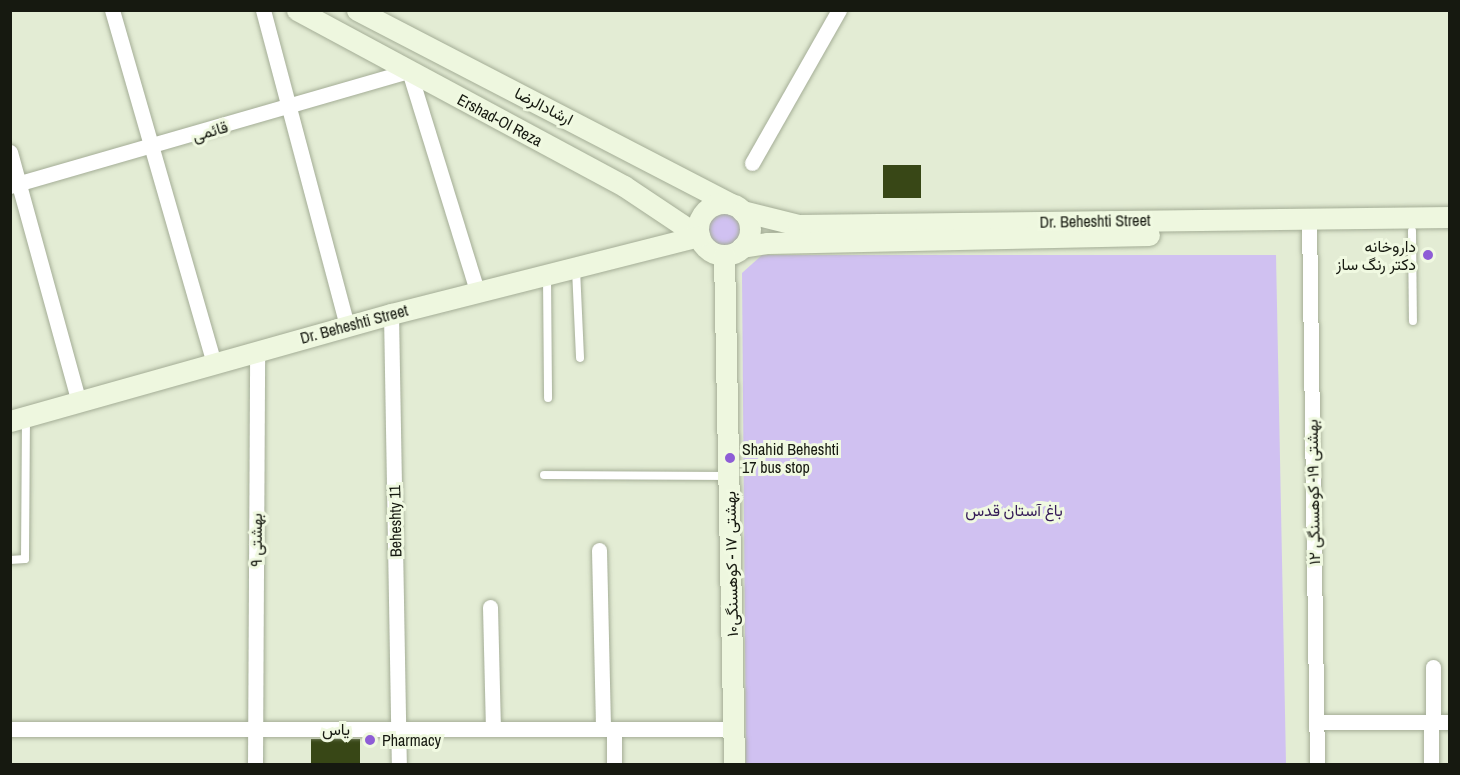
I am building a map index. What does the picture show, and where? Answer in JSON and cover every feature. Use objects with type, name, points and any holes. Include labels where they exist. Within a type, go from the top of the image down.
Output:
[{"type":"street","points":[[112,10],[214,363]]},
{"type":"street","points":[[263,10],[347,326]]},
{"type":"street","name":"Ershad-Ol Reza","points":[[297,10],[624,186],[699,236]]},
{"type":"street","name":"ارشادالرضا","points":[[357,10],[644,157],[737,208]]},
{"type":"street","points":[[752,164],[839,10]]},
{"type":"street","points":[[409,72],[477,291]]},
{"type":"street","name":"قائمی","points":[[15,185],[290,109],[409,72]]},
{"type":"street","points":[[10,152],[15,185],[79,402]]},
{"type":"street","points":[[624,186],[634,185],[646,174],[644,157]]},
{"type":"street","points":[[718,204],[737,208],[750,229],[733,251],[711,251],[699,236],[699,222],[706,211],[718,204]]},
{"type":"street","name":"Dr. Beheshti Street","points":[[737,208],[798,225],[1309,226],[1412,231],[1449,230]]},
{"type":"street","name":"Dr. Beheshti Street","points":[[733,251],[768,243],[1309,226],[1449,217]]},
{"type":"street","name":"بهشتی ۱۹- کوهسنگی ۱۲","points":[[1309,226],[1317,765]]},
{"type":"street","name":"Dr. Beheshti Street","points":[[18,419],[547,272],[699,236]]},
{"type":"street","name":"بهشتی ۱۷ - کوهسنگی۱۰","points":[[733,251],[730,476],[734,765]]},
{"type":"street","name":"Beheshty 11","points":[[391,314],[399,765]]},
{"type":"street","name":"بهشتی ۹","points":[[255,765],[257,351]]},
{"type":"street","points":[[599,550],[609,729],[614,765]]},
{"type":"street","points":[[490,607],[493,728]]},
{"type":"street","points":[[1431,765],[1433,667]]},
{"type":"street","points":[[1317,722],[1449,722]]},
{"type":"street","name":"یاس","points":[[10,729],[734,729]]},
{"type":"lane","points":[[1412,231],[1413,321]]},
{"type":"lane","points":[[575,265],[580,358]]},
{"type":"lane","points":[[547,272],[548,398]]},
{"type":"lane","points":[[10,560],[24,559],[18,419]]},
{"type":"lane","points":[[544,475],[730,476]]},
{"type":"green space","points":[[724,212],[736,217],[741,229],[736,241],[724,246],[712,241],[707,229],[712,217]]},
{"type":"green space","name":"باغ آستان قدس","points":[[762,255],[1276,255],[1286,764],[746,764],[742,273]]},
{"type":"building","points":[[883,165],[921,165],[921,198],[883,198]]},
{"type":"building","points":[[311,739],[360,739],[360,765],[311,765]]},
{"type":"place","name":"داروخانه دکتر رنگ ساز","points":[[1428,255]]},
{"type":"place","name":"Shahid Beheshti 17 bus stop","points":[[730,458]]},
{"type":"place","name":"Pharmacy","points":[[370,740]]}]
